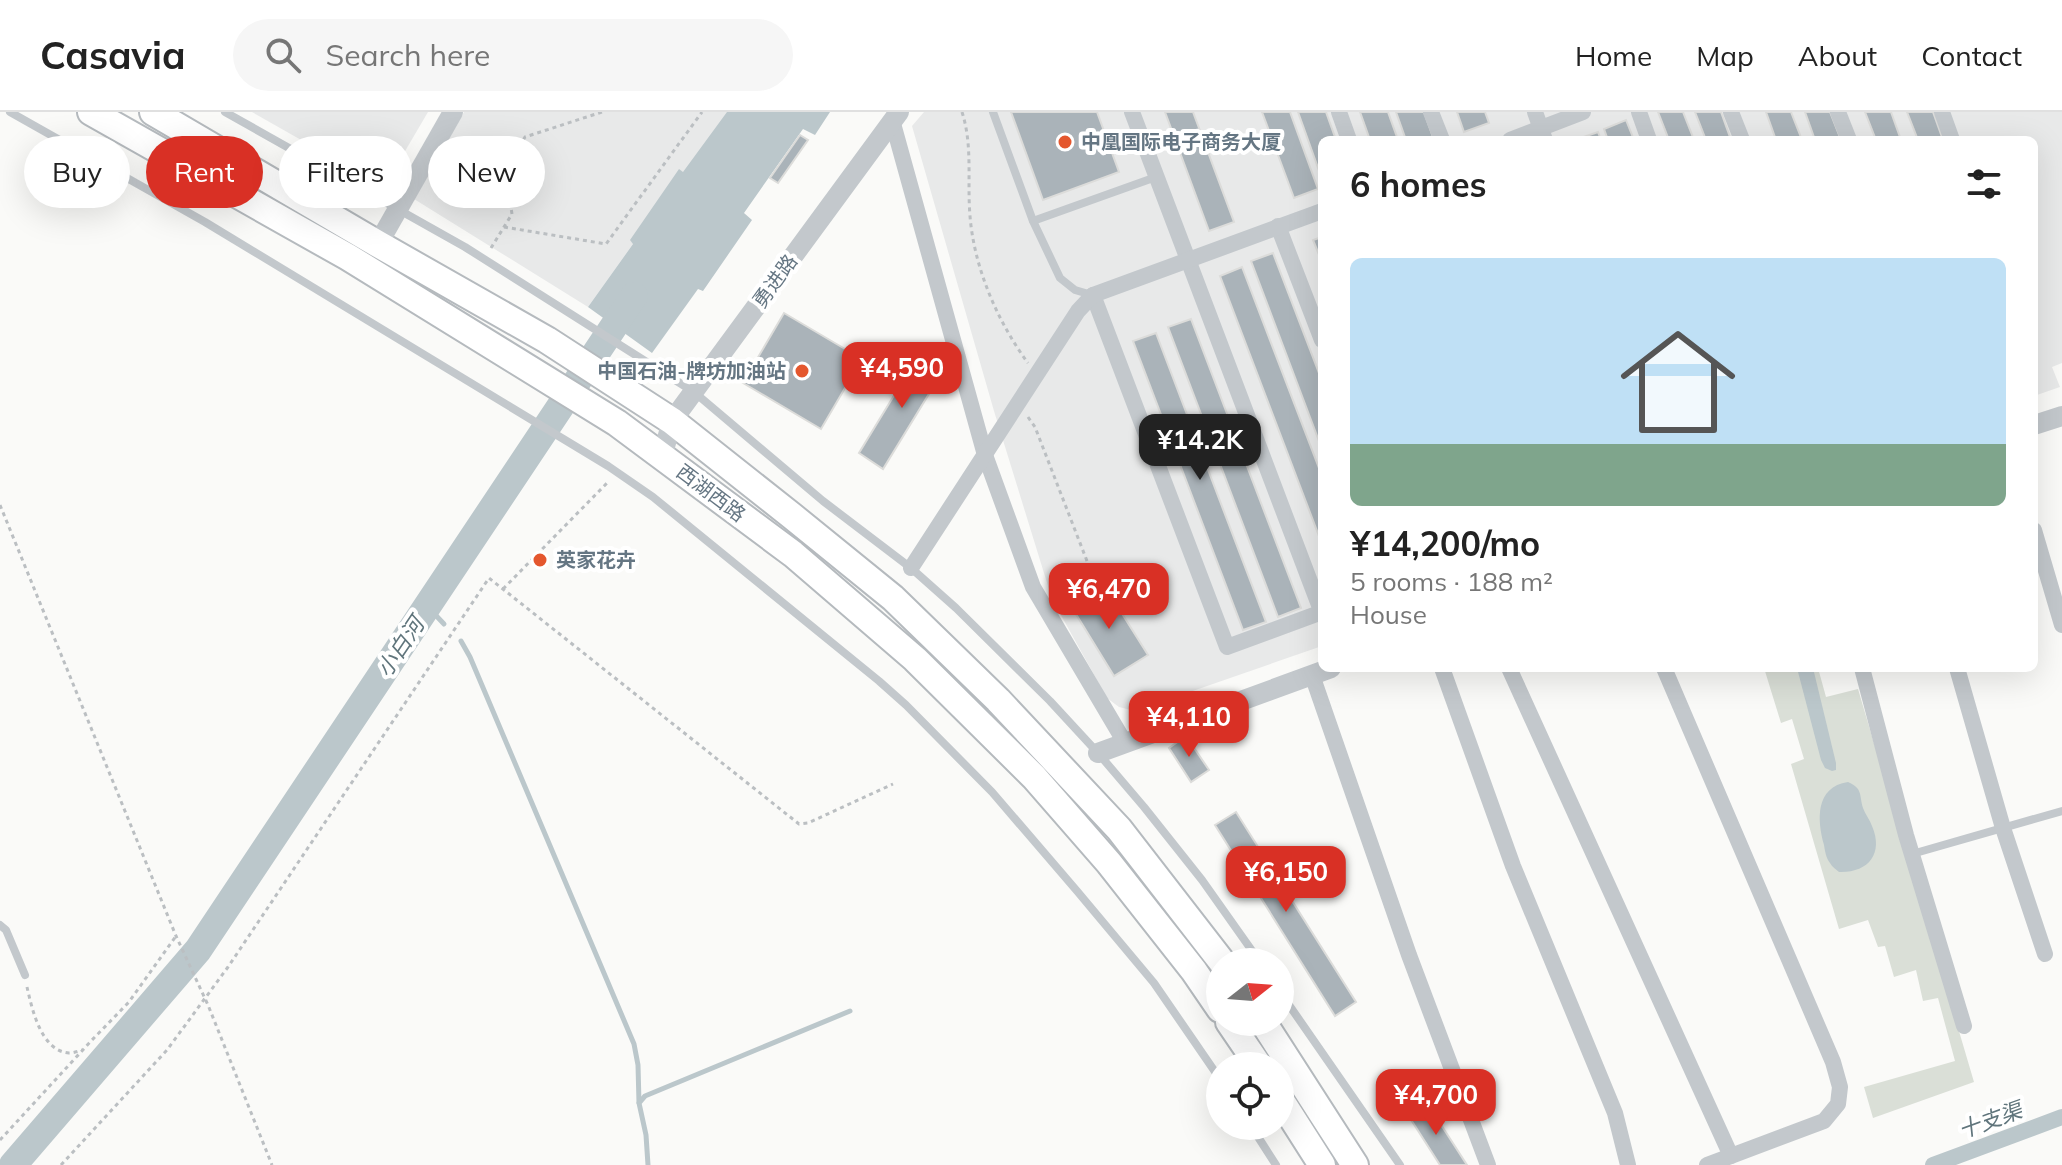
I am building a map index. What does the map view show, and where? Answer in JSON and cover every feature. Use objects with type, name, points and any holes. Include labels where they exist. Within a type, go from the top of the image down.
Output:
[{"type":"main road","name":"西湖西路","points":[[91,112],[348,257],[617,423],[793,554],[926,670],[1034,777],[1109,863],[1206,989]]},
{"type":"main road","name":"西湖西路","points":[[165,115],[378,244],[547,340],[672,421],[893,598],[998,700],[1119,829],[1211,948]]},
{"type":"main road","points":[[1272,1036],[1355,1165]]},
{"type":"main road","points":[[1294,1121],[1322,1165]]},
{"type":"street","points":[[378,244],[453,112]]},
{"type":"street","points":[[1132,112],[1318,601]]},
{"type":"street","points":[[1339,112],[1348,136]]},
{"type":"street","points":[[1431,112],[1440,136]]},
{"type":"street","points":[[1519,136],[1583,112]]},
{"type":"street","points":[[1639,112],[1648,136]]},
{"type":"street","points":[[1731,112],[1740,136]]},
{"type":"street","points":[[1838,112],[1847,136]]},
{"type":"street","points":[[1942,112],[1951,136]]},
{"type":"street","points":[[896,116],[985,455],[1033,587],[1121,736]]},
{"type":"street","name":"勇进路","points":[[662,457],[672,421],[896,116]]},
{"type":"street","points":[[911,568],[1078,311],[1093,295],[1318,212]]},
{"type":"street","points":[[1278,226],[1318,330]]},
{"type":"street","points":[[1093,295],[1227,647],[1318,613]]},
{"type":"street","points":[[2038,424],[2062,416]]},
{"type":"street","points":[[2038,544],[2062,625]]},
{"type":"street","points":[[1098,753],[1321,672],[1409,955],[1488,1165]]},
{"type":"street","points":[[1443,672],[1513,866],[1615,1113],[1628,1165]]},
{"type":"street","points":[[1511,672],[1731,1156]]},
{"type":"street","points":[[1666,672],[1833,1062],[1840,1087],[1838,1104],[1824,1121],[1707,1165]]},
{"type":"street","points":[[1863,672],[1912,854],[1964,1026]]},
{"type":"street","points":[[1958,672],[2003,828],[2045,954]]},
{"type":"lane","points":[[10,112],[205,222],[608,466],[653,497],[879,681],[992,792],[1154,983],[1206,1059]]},
{"type":"lane","points":[[225,112],[483,259],[694,392],[823,501],[911,568],[956,608],[1098,753],[1202,880],[1250,948]]},
{"type":"lane","points":[[993,112],[1033,221],[1060,278],[1075,290],[1093,295]]},
{"type":"lane","points":[[1033,221],[1157,177]]},
{"type":"lane","points":[[1912,854],[2062,811]]},
{"type":"lane","points":[[0,925],[6,930],[25,975]]},
{"type":"lane","points":[[1294,1012],[1400,1165]]},
{"type":"lane","points":[[1260,1140],[1276,1165]]},
{"type":"path","points":[[483,259],[512,214],[505,170],[525,137],[602,112]]},
{"type":"path","points":[[504,227],[606,244],[702,112]]},
{"type":"path","points":[[962,112],[968,131],[970,216],[975,249],[996,309],[1037,375]]},
{"type":"path","points":[[1017,406],[1035,427],[1087,561]]},
{"type":"path","points":[[503,589],[618,473]]},
{"type":"path","points":[[0,505],[272,1165]]},
{"type":"path","points":[[61,1165],[167,1050],[228,967],[489,578],[799,824],[808,823],[893,784]]},
{"type":"path","points":[[0,1140],[129,1002],[176,936]]},
{"type":"path","points":[[25,975],[41,1030],[53,1047],[69,1053],[82,1050]]},
{"type":"shaded area","points":[[252,112],[428,112],[412,139],[412,136],[294,136]]},
{"type":"shaded area","points":[[464,112],[733,112],[588,307],[428,208],[545,208],[545,136],[450,136]]},
{"type":"shaded area","points":[[727,112],[830,112],[815,135],[803,129],[744,213],[752,220],[703,291],[698,289],[652,353],[588,307],[633,244],[630,240],[679,169],[683,172]]},
{"type":"shaded area","points":[[924,112],[2062,112],[2062,363],[2052,367],[2060,387],[2038,395],[2038,136],[1318,136],[1318,647],[1135,711],[1119,707],[1107,698],[1052,599],[912,126]]},
{"type":"shaded area","points":[[428,175],[428,208],[414,199]]},
{"type":"shaded area","points":[[1765,672],[1819,672],[1826,697],[1858,689],[1974,1082],[1873,1118],[1864,1087],[1955,1061],[1938,998],[1923,1001],[1916,970],[1894,977],[1885,946],[1878,947],[1868,920],[1839,929],[1791,764],[1804,759],[1792,719],[1781,723]]},
{"type":"shaded area","points":[[1798,672],[1814,672],[1836,770],[1825,768]]},
{"type":"shaded area","points":[[1848,782],[1860,792],[1876,845],[1871,860],[1865,865],[1839,872],[1827,857],[1820,815],[1829,790]]},
{"type":"building","name":"中凰国际电子商务大厦","points":[[1011,112],[1097,112],[1119,172],[1043,200]]},
{"type":"building","points":[[1165,112],[1193,112],[1234,222],[1209,231]]},
{"type":"building","points":[[1262,112],[1290,112],[1318,189],[1294,198]]},
{"type":"building","points":[[1298,112],[1326,112],[1335,136],[1318,136],[1318,168]]},
{"type":"building","points":[[1360,112],[1388,112],[1397,136],[1369,136]]},
{"type":"building","points":[[1396,112],[1424,112],[1433,136],[1405,136]]},
{"type":"building","points":[[1457,112],[1485,112],[1489,123],[1464,132]]},
{"type":"building","points":[[1658,112],[1683,112],[1692,136],[1667,136]]},
{"type":"building","points":[[1695,112],[1721,112],[1730,136],[1704,136]]},
{"type":"building","points":[[1766,112],[1791,112],[1800,136],[1775,136]]},
{"type":"building","points":[[1805,112],[1830,112],[1839,136],[1814,136]]},
{"type":"building","points":[[1865,112],[1891,112],[1900,136],[1874,136]]},
{"type":"building","points":[[1907,112],[1933,112],[1942,136],[1916,136]]},
{"type":"building","points":[[1626,120],[1632,136],[1607,136],[1604,129]]},
{"type":"building","points":[[800,135],[808,140],[778,183],[770,178]]},
{"type":"building","points":[[1273,253],[1318,371],[1318,438],[1251,261]]},
{"type":"building","points":[[1242,267],[1318,466],[1318,533],[1220,276]]},
{"type":"building","name":"中国石油-牌坊加油站","points":[[784,313],[862,359],[821,429],[743,383]]},
{"type":"building","points":[[1191,319],[1301,608],[1278,617],[1168,327]]},
{"type":"building","points":[[1156,333],[1266,622],[1243,630],[1133,341]]},
{"type":"building","points":[[921,351],[946,366],[883,469],[859,453]]},
{"type":"building","points":[[1104,585],[1148,655],[1114,676],[1071,606]]},
{"type":"building","points":[[1186,736],[1209,770],[1191,782],[1169,748]]},
{"type":"building","points":[[1236,812],[1356,1002],[1335,1016],[1215,825]]},
{"type":"building","points":[[1427,1103],[1467,1165],[1440,1165],[1408,1115]]},
{"type":"waterway","name":"小白河","points":[[13,1165],[198,950],[634,296]]},
{"type":"waterway","points":[[427,606],[444,624]]},
{"type":"waterway","points":[[461,641],[634,1044],[639,1103]]},
{"type":"waterway","points":[[648,1165],[639,1103],[645,1096],[850,1011]]},
{"type":"waterway","name":"十支渠","points":[[1933,1165],[2062,1117]]},
{"type":"place","name":"中凰国际电子商务大厦","points":[[1065,142]]},
{"type":"place","name":"中国石油-牌坊加油站","points":[[802,371]]},
{"type":"place","name":"英家花卉","points":[[540,560]]}]
